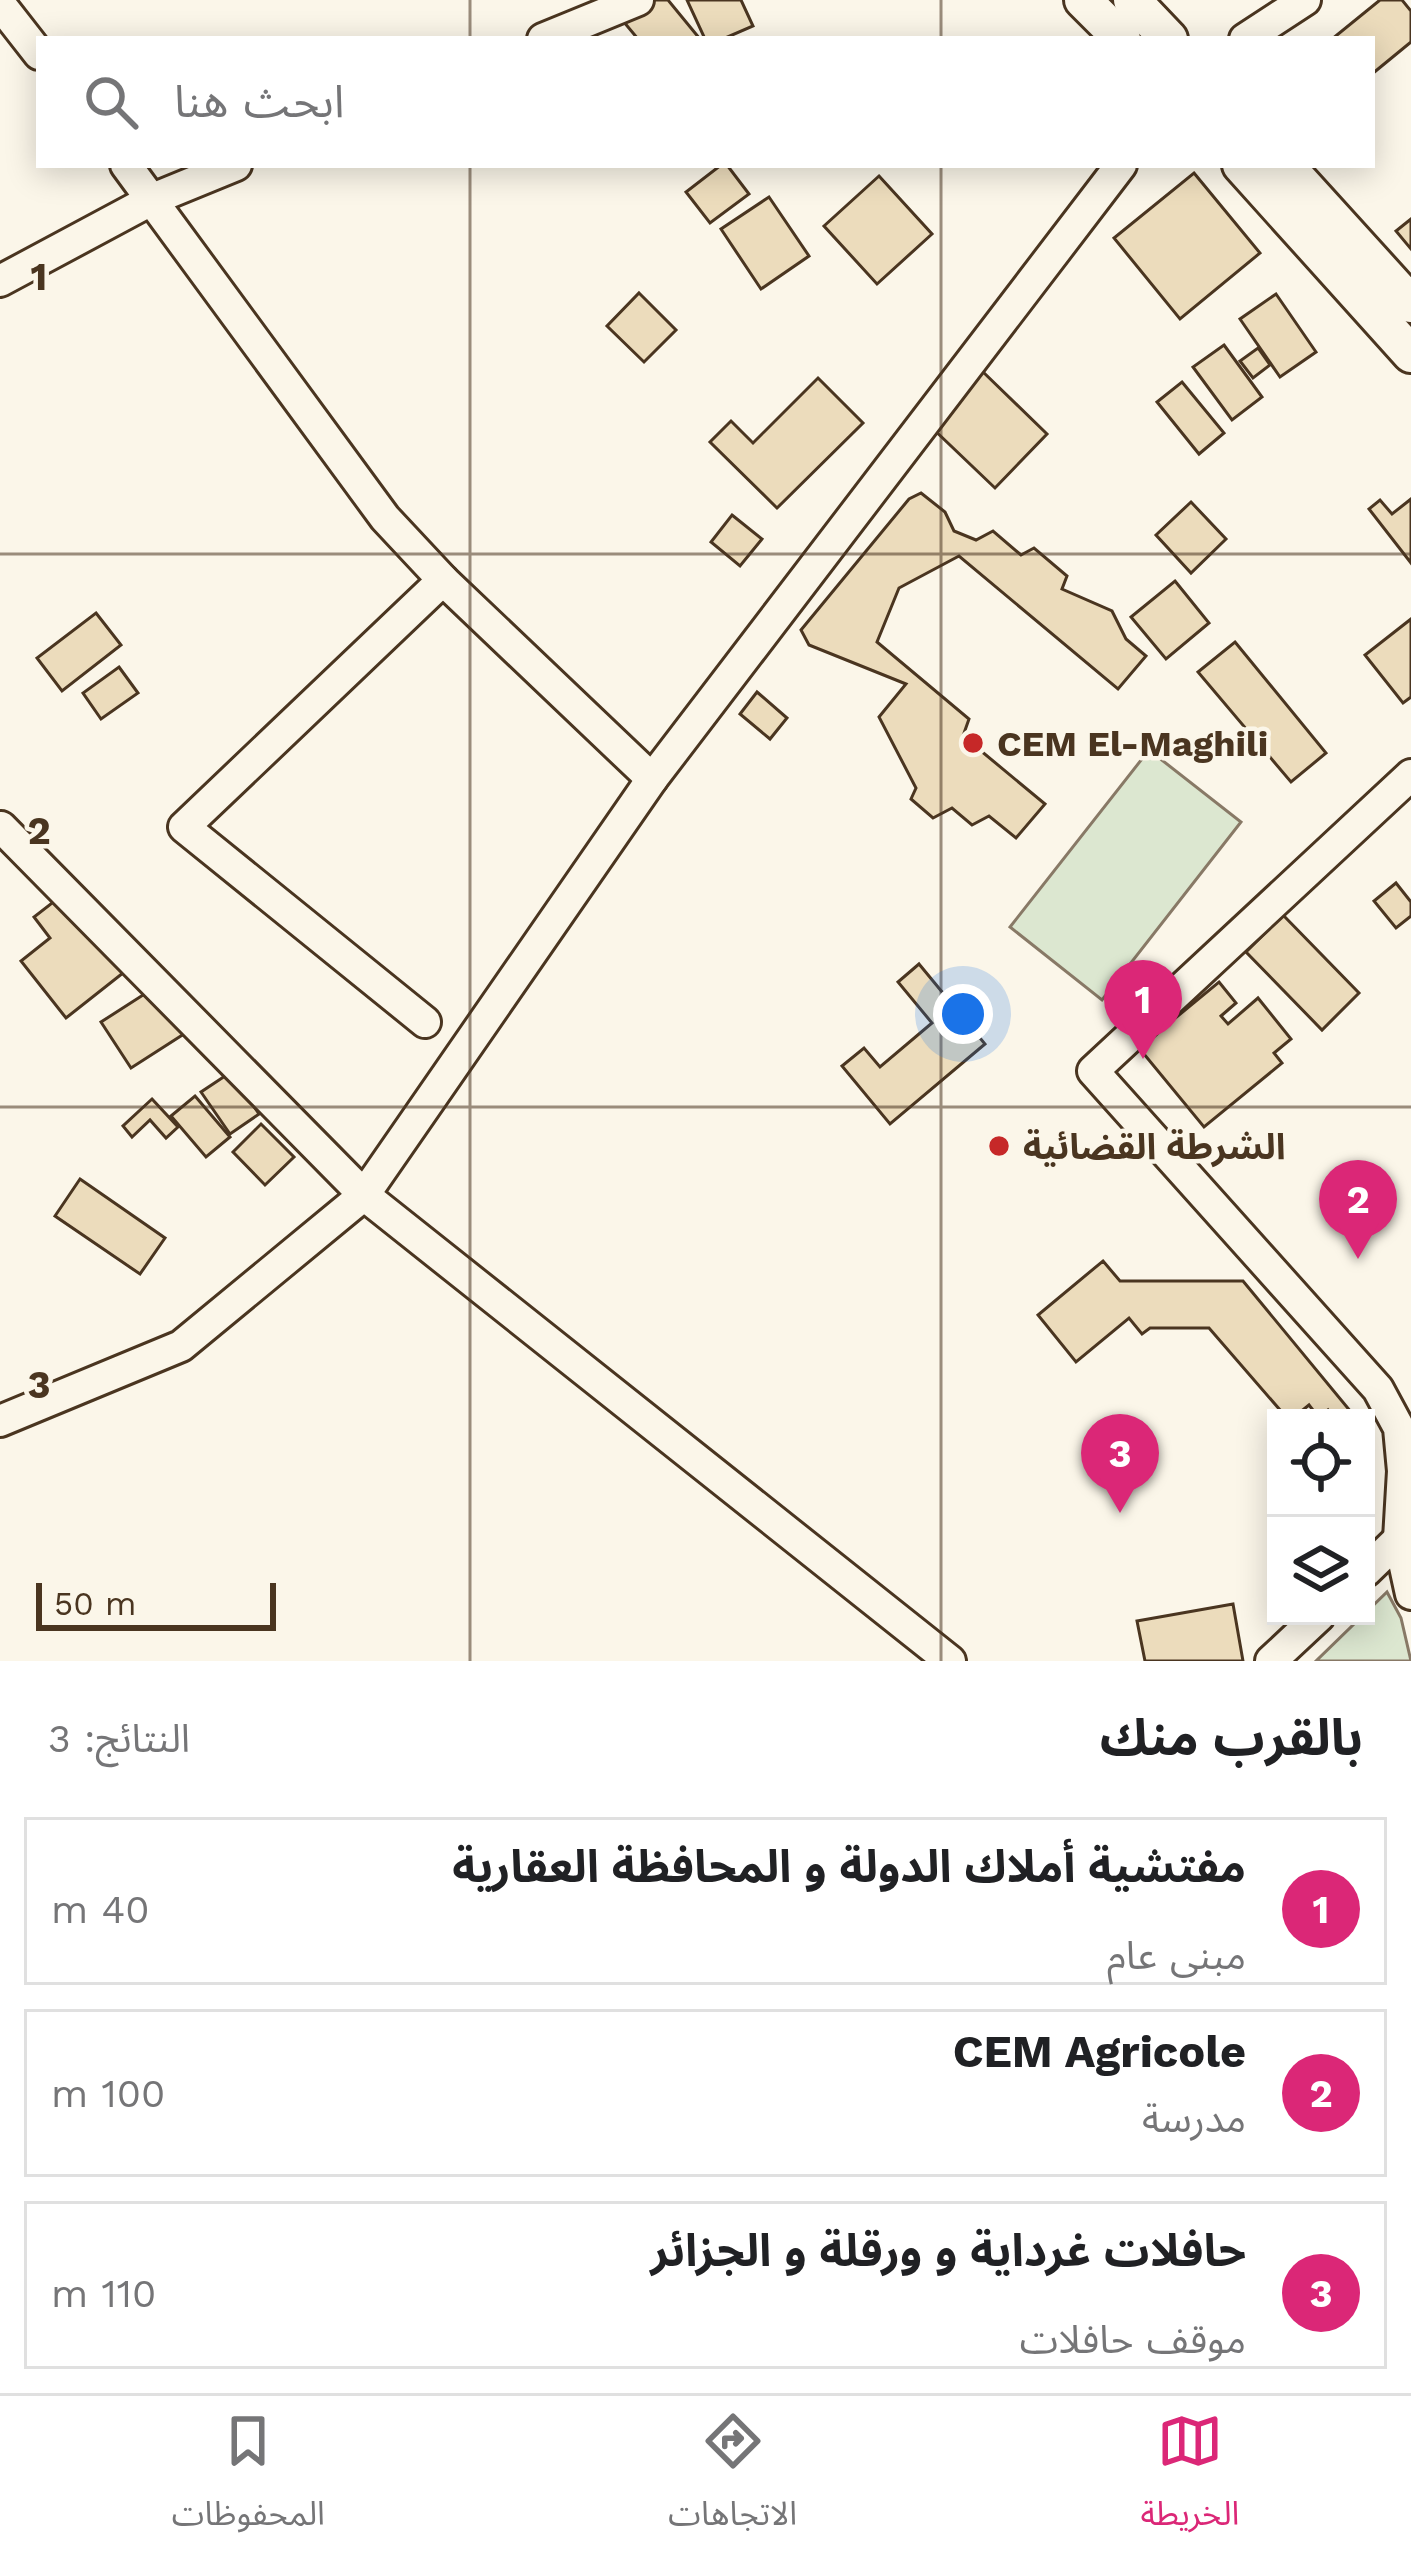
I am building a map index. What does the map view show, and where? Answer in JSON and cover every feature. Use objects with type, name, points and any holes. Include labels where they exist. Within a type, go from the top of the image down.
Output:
[{"type":"street","points":[[550,36],[638,0]]},
{"type":"street","points":[[1083,0],[1119,36]]},
{"type":"street","points":[[1132,0],[1166,36]]},
{"type":"street","points":[[1250,36],[1305,0]]},
{"type":"street","points":[[0,4],[36,50]]},
{"type":"street","points":[[128,168],[385,518],[443,580],[652,779]]},
{"type":"street","points":[[0,281],[153,199],[229,168]]},
{"type":"street","points":[[0,1421],[181,1346],[364,1196],[652,779],[1119,168]]},
{"type":"street","points":[[1244,168],[1411,354]]},
{"type":"street","points":[[1288,168],[1411,304]]},
{"type":"street","points":[[425,1022],[184,827],[443,580]]},
{"type":"street","points":[[1411,775],[1093,1071],[1378,1389],[1399,1428],[1399,1539],[1411,1594]]},
{"type":"street","points":[[1,827],[364,1196],[950,1661]]},
{"type":"street","points":[[1375,1562],[1399,1539]]},
{"type":"street","points":[[1271,1661],[1309,1625]]},
{"type":"green space","points":[[1149,750],[1241,822],[1102,1000],[1010,927]]},
{"type":"green space","points":[[1387,1592],[1401,1618],[1411,1661],[1316,1661],[1353,1625],[1375,1625],[1375,1604]]},
{"type":"building","points":[[636,0],[668,0],[698,36],[636,36],[618,15]]},
{"type":"building","points":[[687,0],[741,0],[753,26],[730,36],[704,36]]},
{"type":"building","points":[[1380,0],[1402,0],[1411,11],[1411,42],[1375,72],[1375,36],[1336,36]]},
{"type":"building","points":[[717,168],[729,168],[749,194],[710,223],[686,192]]},
{"type":"building","points":[[1194,173],[1260,253],[1180,319],[1114,238]]},
{"type":"building","points":[[879,176],[932,234],[877,284],[824,226]]},
{"type":"building","points":[[769,197],[809,256],[761,289],[721,229]]},
{"type":"building","points":[[1411,219],[1411,249],[1396,231]]},
{"type":"building","points":[[639,293],[676,330],[644,362],[607,326]]},
{"type":"building","points":[[1276,294],[1316,352],[1280,377],[1240,319]]},
{"type":"building","points":[[1224,345],[1262,397],[1232,420],[1193,367]]},
{"type":"building","points":[[1258,348],[1270,365],[1253,378],[1240,361]]},
{"type":"building","points":[[981,370],[1047,434],[995,488],[928,424]]},
{"type":"building","points":[[818,378],[863,423],[777,508],[710,442],[731,421],[753,443]]},
{"type":"building","points":[[1182,382],[1224,433],[1199,454],[1157,402]]},
{"type":"building","points":[[921,493],[945,512],[954,531],[976,540],[993,531],[1021,555],[1034,548],[1067,576],[1062,589],[1112,611],[1126,639],[1146,656],[1118,689],[959,556],[899,588],[877,642],[969,719],[963,736],[1045,804],[1016,838],[989,816],[972,825],[952,808],[933,818],[911,799],[916,788],[879,717],[906,684],[809,645],[801,630],[909,499]]},
{"type":"building","points":[[1411,499],[1411,563],[1369,509],[1380,500],[1392,514]]},
{"type":"building","points":[[1191,502],[1226,539],[1191,573],[1156,535]]},
{"type":"building","points":[[732,515],[762,539],[740,566],[711,542]]},
{"type":"building","points":[[1175,581],[1209,623],[1166,659],[1131,617]]},
{"type":"building","points":[[96,613],[121,645],[62,691],[37,658]]},
{"type":"building","points":[[1411,619],[1411,697],[1403,703],[1365,655]]},
{"type":"building","points":[[1235,642],[1326,753],[1291,782],[1198,672]]},
{"type":"building","points":[[119,667],[138,693],[101,719],[83,693]]},
{"type":"building","points":[[757,692],[787,718],[770,739],[740,714]]},
{"type":"building","points":[[1396,883],[1411,902],[1411,916],[1396,928],[1374,901]]},
{"type":"building","points":[[61,896],[123,973],[66,1018],[21,961],[50,938],[34,917]]},
{"type":"building","points":[[1283,915],[1359,993],[1322,1030],[1246,952]]},
{"type":"building","points":[[919,964],[985,1044],[890,1124],[842,1066],[864,1048],[880,1067],[932,1023],[898,982]]},
{"type":"building","points":[[1219,982],[1236,1003],[1221,1016],[1228,1024],[1258,998],[1291,1039],[1274,1053],[1282,1063],[1204,1127],[1139,1048]]},
{"type":"building","points":[[157,986],[187,1032],[131,1068],[101,1022]]},
{"type":"building","points":[[231,1072],[259,1114],[230,1134],[201,1092]]},
{"type":"building","points":[[195,1096],[230,1137],[206,1157],[171,1116]]},
{"type":"building","points":[[152,1099],[178,1127],[166,1138],[150,1120],[132,1137],[123,1126]]},
{"type":"building","points":[[261,1124],[294,1157],[265,1185],[233,1152]]},
{"type":"building","points":[[80,1179],[165,1238],[140,1274],[55,1216]]},
{"type":"building","points":[[1103,1261],[1120,1281],[1243,1281],[1349,1409],[1312,1409],[1309,1405],[1279,1409],[1209,1328],[1150,1328],[1142,1334],[1129,1318],[1076,1362],[1038,1315]]},
{"type":"building","points":[[1233,1604],[1243,1661],[1145,1661],[1137,1621]]},
{"type":"place","name":"CEM El-Maghili","points":[[973,743]]},
{"type":"place","name":"مفتشية أملاك الدولة و المحافظة العقارية","points":[[1143,1059]]},
{"type":"place","name":"الشرطة القضائية","points":[[999,1146]]},
{"type":"place","name":"CEM Agricole","points":[[1358,1259]]},
{"type":"place","name":"حافلات غرداية و ورقلة و الجزائر","points":[[1120,1513]]}]
